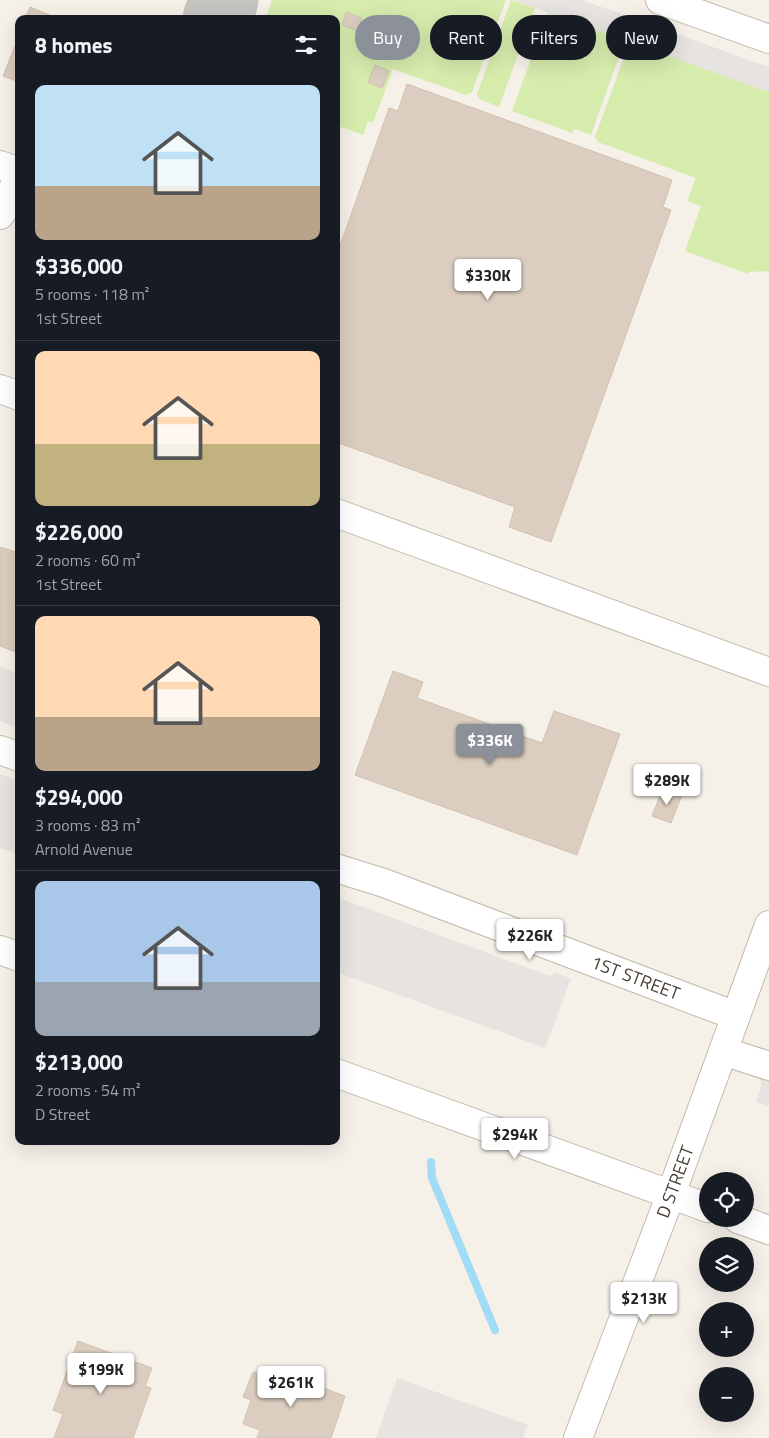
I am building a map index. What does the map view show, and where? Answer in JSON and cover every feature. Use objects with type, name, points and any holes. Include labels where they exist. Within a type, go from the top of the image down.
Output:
[{"type":"street","points":[[660,0],[769,39]]},
{"type":"street","points":[[0,165],[10,169],[15,178]]},
{"type":"street","points":[[0,215],[8,204],[15,183]]},
{"type":"street","points":[[0,389],[15,395]]},
{"type":"street","points":[[340,514],[769,672]]},
{"type":"street","points":[[0,750],[15,756]]},
{"type":"street","name":"1ST STREET","points":[[340,869],[393,887],[736,1016]]},
{"type":"street","name":"D STREET","points":[[578,1438],[671,1194],[769,925]]},
{"type":"street","points":[[0,950],[15,956]]},
{"type":"street","points":[[723,1051],[769,1066]]},
{"type":"street","points":[[340,1074],[699,1205]]},
{"type":"street","points":[[754,1225],[769,1230]]},
{"type":"green space","points":[[272,0],[506,0],[500,15],[430,15],[430,60],[484,60],[472,92],[466,95],[393,69],[373,123],[368,121],[363,135],[340,126],[340,15],[266,15]]},
{"type":"green space","points":[[511,0],[535,8],[532,15],[512,15],[512,60],[516,60],[499,107],[479,99],[477,94],[489,60],[502,60],[502,25]]},
{"type":"green space","points":[[596,30],[606,33],[606,60],[618,60],[591,135],[574,129],[572,133],[512,111],[531,60],[596,60]]},
{"type":"green space","points":[[677,58],[769,92],[769,271],[749,272],[748,274],[685,251],[701,206],[687,201],[696,178],[598,142],[595,137],[623,60],[677,60]]},
{"type":"shaded area","points":[[513,0],[582,0],[624,15],[606,15],[606,33],[596,30],[596,15],[555,15]]},
{"type":"shaded area","points":[[677,34],[769,67],[769,92],[677,59]]},
{"type":"shaded area","points":[[0,667],[15,673],[15,727],[0,721]]},
{"type":"shaded area","points":[[0,774],[15,780],[15,854],[0,848]]},
{"type":"shaded area","points":[[340,898],[550,976],[555,972],[571,979],[545,1048],[340,973]]},
{"type":"shaded area","points":[[763,1048],[769,1051],[769,1106],[756,1102],[762,1083],[757,1076],[753,1075]]},
{"type":"shaded area","points":[[397,1378],[528,1425],[523,1438],[376,1438]]},
{"type":"building","points":[[30,7],[49,15],[27,15]]},
{"type":"building","points":[[346,12],[355,15],[355,30],[342,25]]},
{"type":"building","points":[[15,46],[15,80],[3,76]]},
{"type":"building","points":[[375,65],[389,71],[382,88],[368,82]]},
{"type":"building","points":[[407,84],[672,180],[663,207],[671,210],[551,542],[509,527],[515,507],[340,443],[340,246],[389,108],[398,111]]},
{"type":"building","points":[[0,547],[15,552],[15,652],[0,646]]},
{"type":"building","points":[[393,671],[423,682],[417,698],[542,743],[554,711],[620,734],[577,855],[355,775]]},
{"type":"building","points":[[663,788],[682,795],[671,823],[652,816]]},
{"type":"building","points":[[78,1341],[152,1368],[145,1386],[151,1388],[133,1438],[54,1438],[63,1414],[53,1410]]},
{"type":"building","points":[[274,1370],[345,1396],[331,1438],[257,1438],[260,1430],[243,1424],[251,1400],[243,1397],[253,1372],[271,1379]]},
{"type":"waterway","points":[[431,1162],[432,1178],[495,1330]]},
{"type":"taxiway","points":[[218,15],[224,0]]}]
